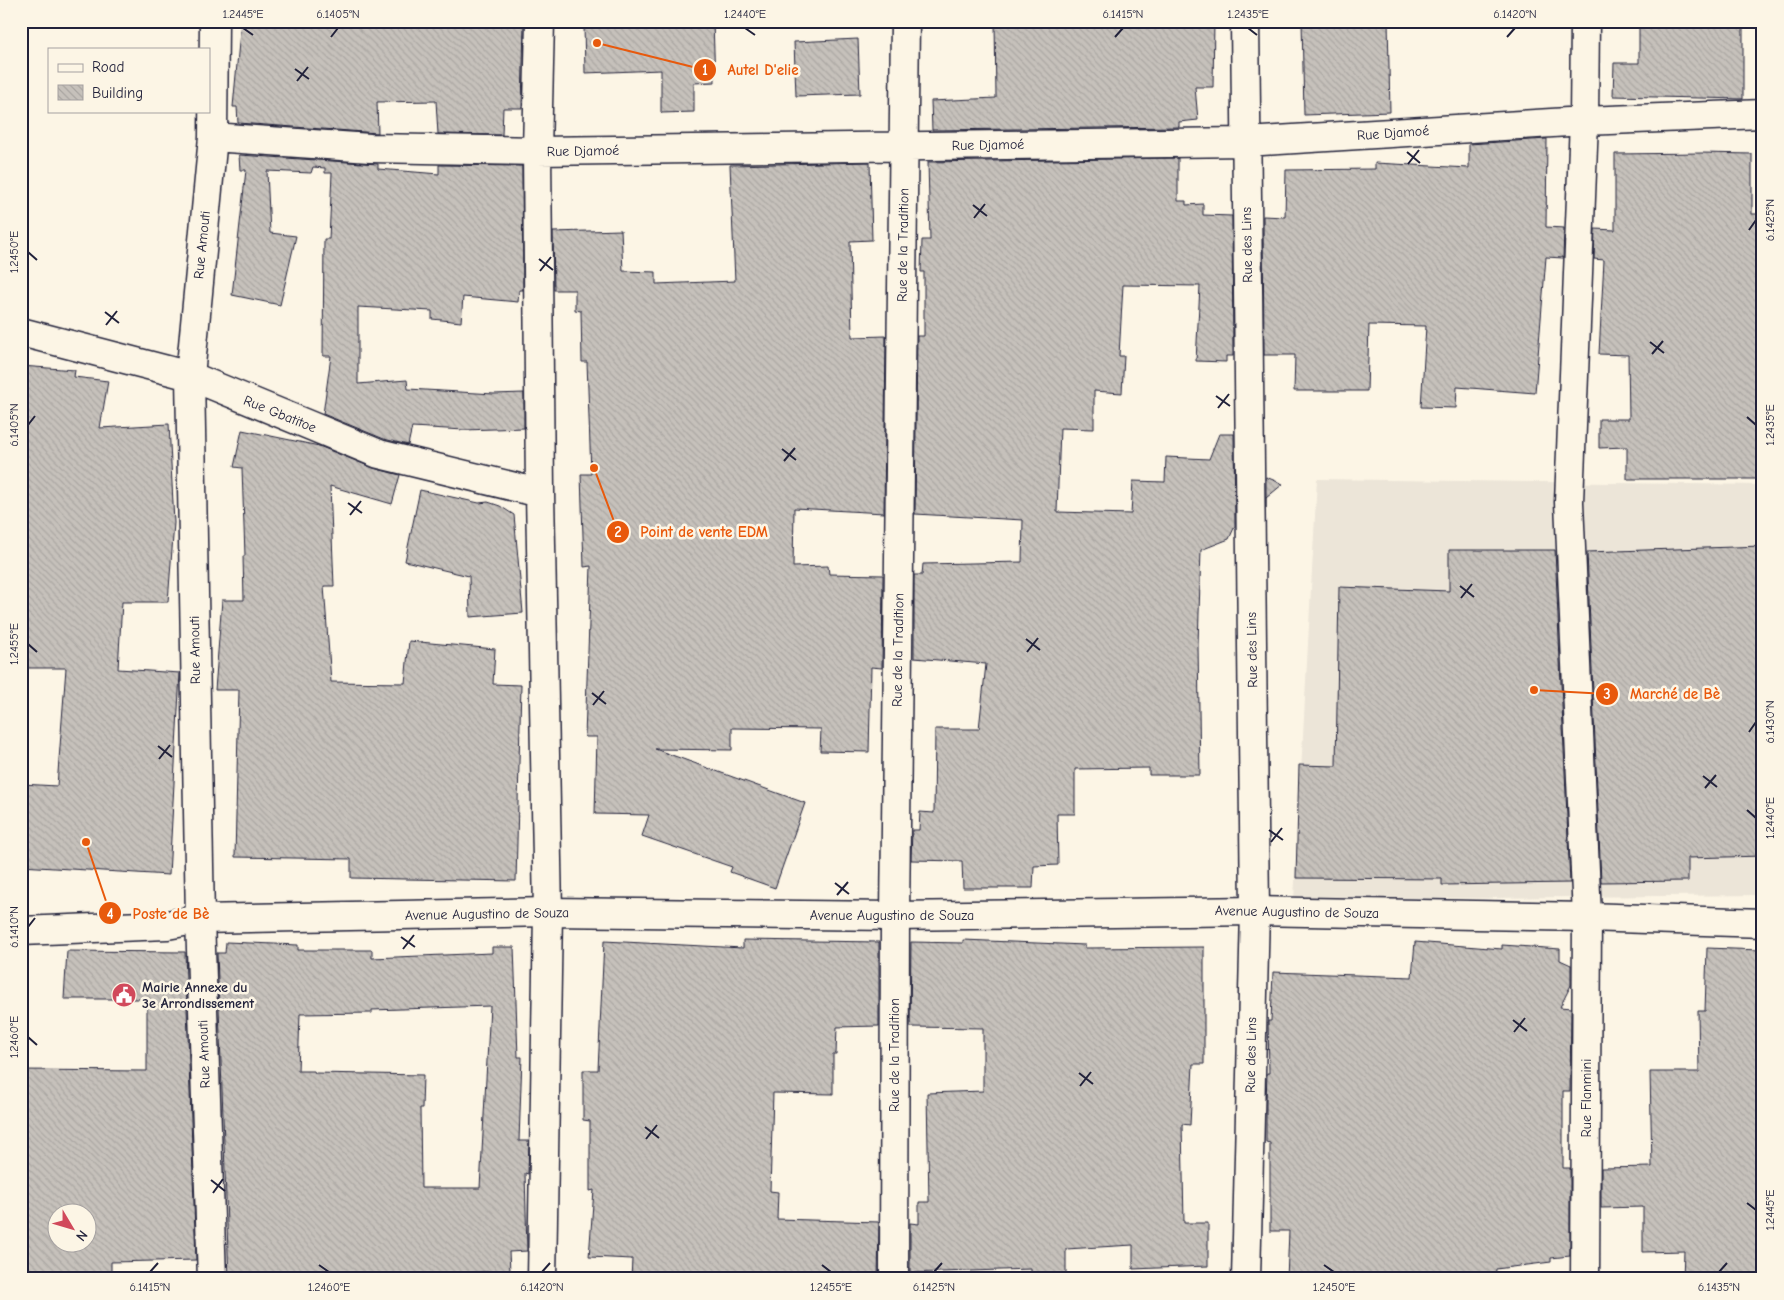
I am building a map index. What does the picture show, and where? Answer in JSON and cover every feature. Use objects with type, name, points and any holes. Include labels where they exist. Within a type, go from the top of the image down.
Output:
[{"type":"street","name":"Rue Amouti","points":[[212,1279],[200,919],[190,376],[213,137],[214,21]]},
{"type":"street","points":[[540,21],[537,151],[540,493],[548,912],[542,1279]]},
{"type":"street","name":"Rue de la Tradition","points":[[894,1279],[894,916],[905,21]]},
{"type":"street","name":"Rue des Lins","points":[[1246,21],[1255,911],[1246,1279]]},
{"type":"street","name":"Rue Flanmini","points":[[1585,21],[1584,121],[1569,502],[1587,917],[1585,1279]]},
{"type":"street","name":"Rue Djamoé","points":[[213,137],[370,148],[537,151],[1246,142],[1584,121],[1763,114]]},
{"type":"street","name":"Rue Gbatitoe","points":[[21,332],[190,376],[379,454],[540,493]]},
{"type":"street","name":"Avenue Augustino de Souza","points":[[21,931],[167,925],[200,919],[548,912],[894,916],[1255,911],[1587,917],[1763,924]]},
{"type":"shaded area","points":[[1317,479],[1763,485],[1763,895],[1294,900]]},
{"type":"building","points":[[241,21],[524,21],[522,108],[503,108],[502,135],[438,134],[436,101],[377,102],[378,133],[238,123],[237,107],[233,107]]},
{"type":"building","points":[[713,21],[715,82],[694,83],[694,112],[661,113],[661,70],[585,73],[584,25]]},
{"type":"building","points":[[995,21],[1214,21],[1213,87],[1195,87],[1198,120],[1179,122],[1179,127],[932,130],[931,101],[996,98]]},
{"type":"building","points":[[1302,21],[1388,21],[1390,112],[1304,115]]},
{"type":"building","points":[[1639,21],[1743,21],[1743,99],[1613,96],[1614,63],[1639,63]]},
{"type":"building","points":[[858,39],[860,94],[796,96],[794,42]]},
{"type":"building","points":[[1547,139],[1546,227],[1564,228],[1563,258],[1546,257],[1535,393],[1457,387],[1456,408],[1421,407],[1426,326],[1369,325],[1367,391],[1294,391],[1295,355],[1264,355],[1263,216],[1285,217],[1286,170],[1375,169],[1375,163],[1469,168],[1469,144]]},
{"type":"building","points":[[1615,154],[1752,154],[1752,214],[1763,214],[1763,479],[1627,479],[1627,447],[1599,448],[1599,419],[1629,419],[1628,355],[1599,354],[1604,260],[1594,259],[1595,229],[1615,230]]},
{"type":"building","points":[[239,155],[378,164],[378,169],[439,174],[439,165],[522,166],[523,290],[519,290],[518,302],[463,297],[461,322],[432,319],[432,311],[358,307],[358,384],[407,380],[408,389],[494,394],[524,393],[524,428],[464,430],[412,427],[408,445],[384,439],[323,414],[331,356],[323,356],[324,239],[329,239],[332,173],[325,173],[325,168],[313,167],[311,173],[267,171],[270,233],[296,236],[280,305],[232,295],[246,170],[240,170]]},
{"type":"building","points":[[1178,158],[1178,201],[1186,201],[1186,205],[1203,204],[1203,215],[1232,216],[1233,356],[1226,356],[1226,362],[1196,361],[1200,286],[1123,285],[1119,356],[1124,356],[1122,393],[1094,391],[1094,429],[1060,428],[1057,512],[1131,514],[1133,481],[1165,482],[1166,457],[1209,459],[1219,434],[1234,434],[1235,526],[1229,539],[1201,550],[1198,645],[1200,775],[1149,775],[1149,768],[1075,769],[1075,814],[1057,814],[1058,865],[1034,866],[1033,888],[963,888],[962,861],[911,860],[912,830],[919,830],[920,812],[934,813],[935,729],[979,729],[986,664],[914,658],[914,575],[922,575],[923,564],[1022,562],[1023,520],[915,514],[917,336],[924,336],[924,272],[921,272],[922,240],[930,240],[928,162]]},
{"type":"building","points":[[870,162],[872,240],[850,241],[852,337],[886,336],[884,513],[794,508],[793,567],[828,566],[829,574],[883,575],[882,668],[871,667],[869,752],[820,751],[821,729],[732,728],[732,750],[655,749],[805,803],[775,888],[730,872],[732,867],[642,836],[649,815],[595,814],[597,737],[585,737],[591,566],[584,567],[581,474],[591,474],[587,362],[582,362],[581,311],[575,310],[575,290],[554,290],[553,232],[621,230],[623,271],[656,272],[656,284],[735,281],[730,165]]},
{"type":"building","points":[[21,366],[75,370],[74,377],[108,381],[100,428],[169,424],[174,523],[168,602],[122,602],[118,669],[180,673],[169,875],[21,866],[21,784],[57,786],[66,668],[21,668]]},
{"type":"building","points":[[242,430],[319,446],[373,468],[400,475],[392,504],[330,486],[334,586],[324,586],[331,682],[405,683],[409,641],[495,649],[493,684],[521,685],[516,881],[351,878],[351,859],[235,857],[239,690],[215,690],[222,600],[244,600],[243,556],[245,556],[242,468],[234,467]]},
{"type":"building","points":[[1266,477],[1283,484],[1266,498]]},
{"type":"building","points":[[420,490],[479,503],[488,502],[500,506],[514,515],[523,613],[470,617],[469,576],[405,561]]},
{"type":"building","points":[[1763,546],[1763,856],[1688,858],[1688,881],[1601,882],[1587,552]]},
{"type":"building","points":[[1449,550],[1555,550],[1570,883],[1442,885],[1442,879],[1296,878],[1299,765],[1336,766],[1339,587],[1449,591]]},
{"type":"building","points":[[743,940],[879,942],[879,1026],[837,1027],[836,1054],[833,1054],[833,1094],[773,1093],[770,1191],[778,1192],[777,1219],[879,1222],[878,1279],[824,1279],[823,1275],[763,1274],[763,1279],[631,1279],[632,1259],[589,1257],[594,1190],[590,1191],[590,1121],[583,1120],[583,1070],[598,1070],[604,941],[743,948]]},
{"type":"building","points":[[963,940],[1085,945],[1085,948],[1204,947],[1204,1064],[1193,1064],[1190,1125],[1182,1124],[1184,1223],[1208,1223],[1208,1266],[1133,1269],[1133,1245],[1066,1249],[1066,1279],[1031,1279],[1031,1269],[910,1273],[910,1223],[919,1224],[919,1202],[929,1202],[927,1093],[983,1091],[983,1028],[910,1027],[911,942],[963,943]]},
{"type":"building","points":[[226,942],[298,945],[298,950],[372,950],[372,958],[492,953],[492,947],[514,947],[518,1057],[522,1057],[519,1141],[529,1141],[528,1174],[525,1173],[527,1251],[509,1252],[510,1271],[367,1276],[367,1279],[229,1279],[217,953],[225,953]],"holes":[[[490,1006],[480,1188],[421,1188],[420,1108],[422,1108],[423,1075],[298,1071],[300,1014],[372,1013],[372,1010]]]},
{"type":"building","points":[[1415,942],[1502,949],[1502,945],[1560,949],[1560,960],[1571,965],[1571,985],[1560,1007],[1571,1008],[1570,1091],[1563,1091],[1563,1168],[1570,1168],[1570,1256],[1551,1258],[1551,1262],[1496,1269],[1495,1279],[1287,1279],[1289,1231],[1270,1231],[1270,1143],[1266,1142],[1266,1102],[1267,1073],[1269,1073],[1268,1021],[1271,1021],[1273,972],[1412,977]]},
{"type":"building","points":[[1707,948],[1760,950],[1757,1010],[1759,1010],[1760,1077],[1763,1077],[1763,1279],[1683,1279],[1684,1251],[1643,1252],[1643,1207],[1601,1208],[1601,1168],[1652,1167],[1650,1072],[1699,1072],[1698,1011],[1705,1011]]},
{"type":"building","points":[[67,951],[185,952],[196,1260],[111,1262],[111,1279],[21,1279],[21,1070],[147,1071],[147,999],[64,999]]},
{"type":"place","name":"Autel D'elie","points":[[597,43]]},
{"type":"place","name":"Point de vente EDM","points":[[594,468]]},
{"type":"place","name":"Marché de Bè","points":[[1534,690]]},
{"type":"place","name":"Poste de Bè","points":[[86,842]]},
{"type":"place","name":"Mairie Annexe du 3e Arrondissement","points":[[124,995]]}]
